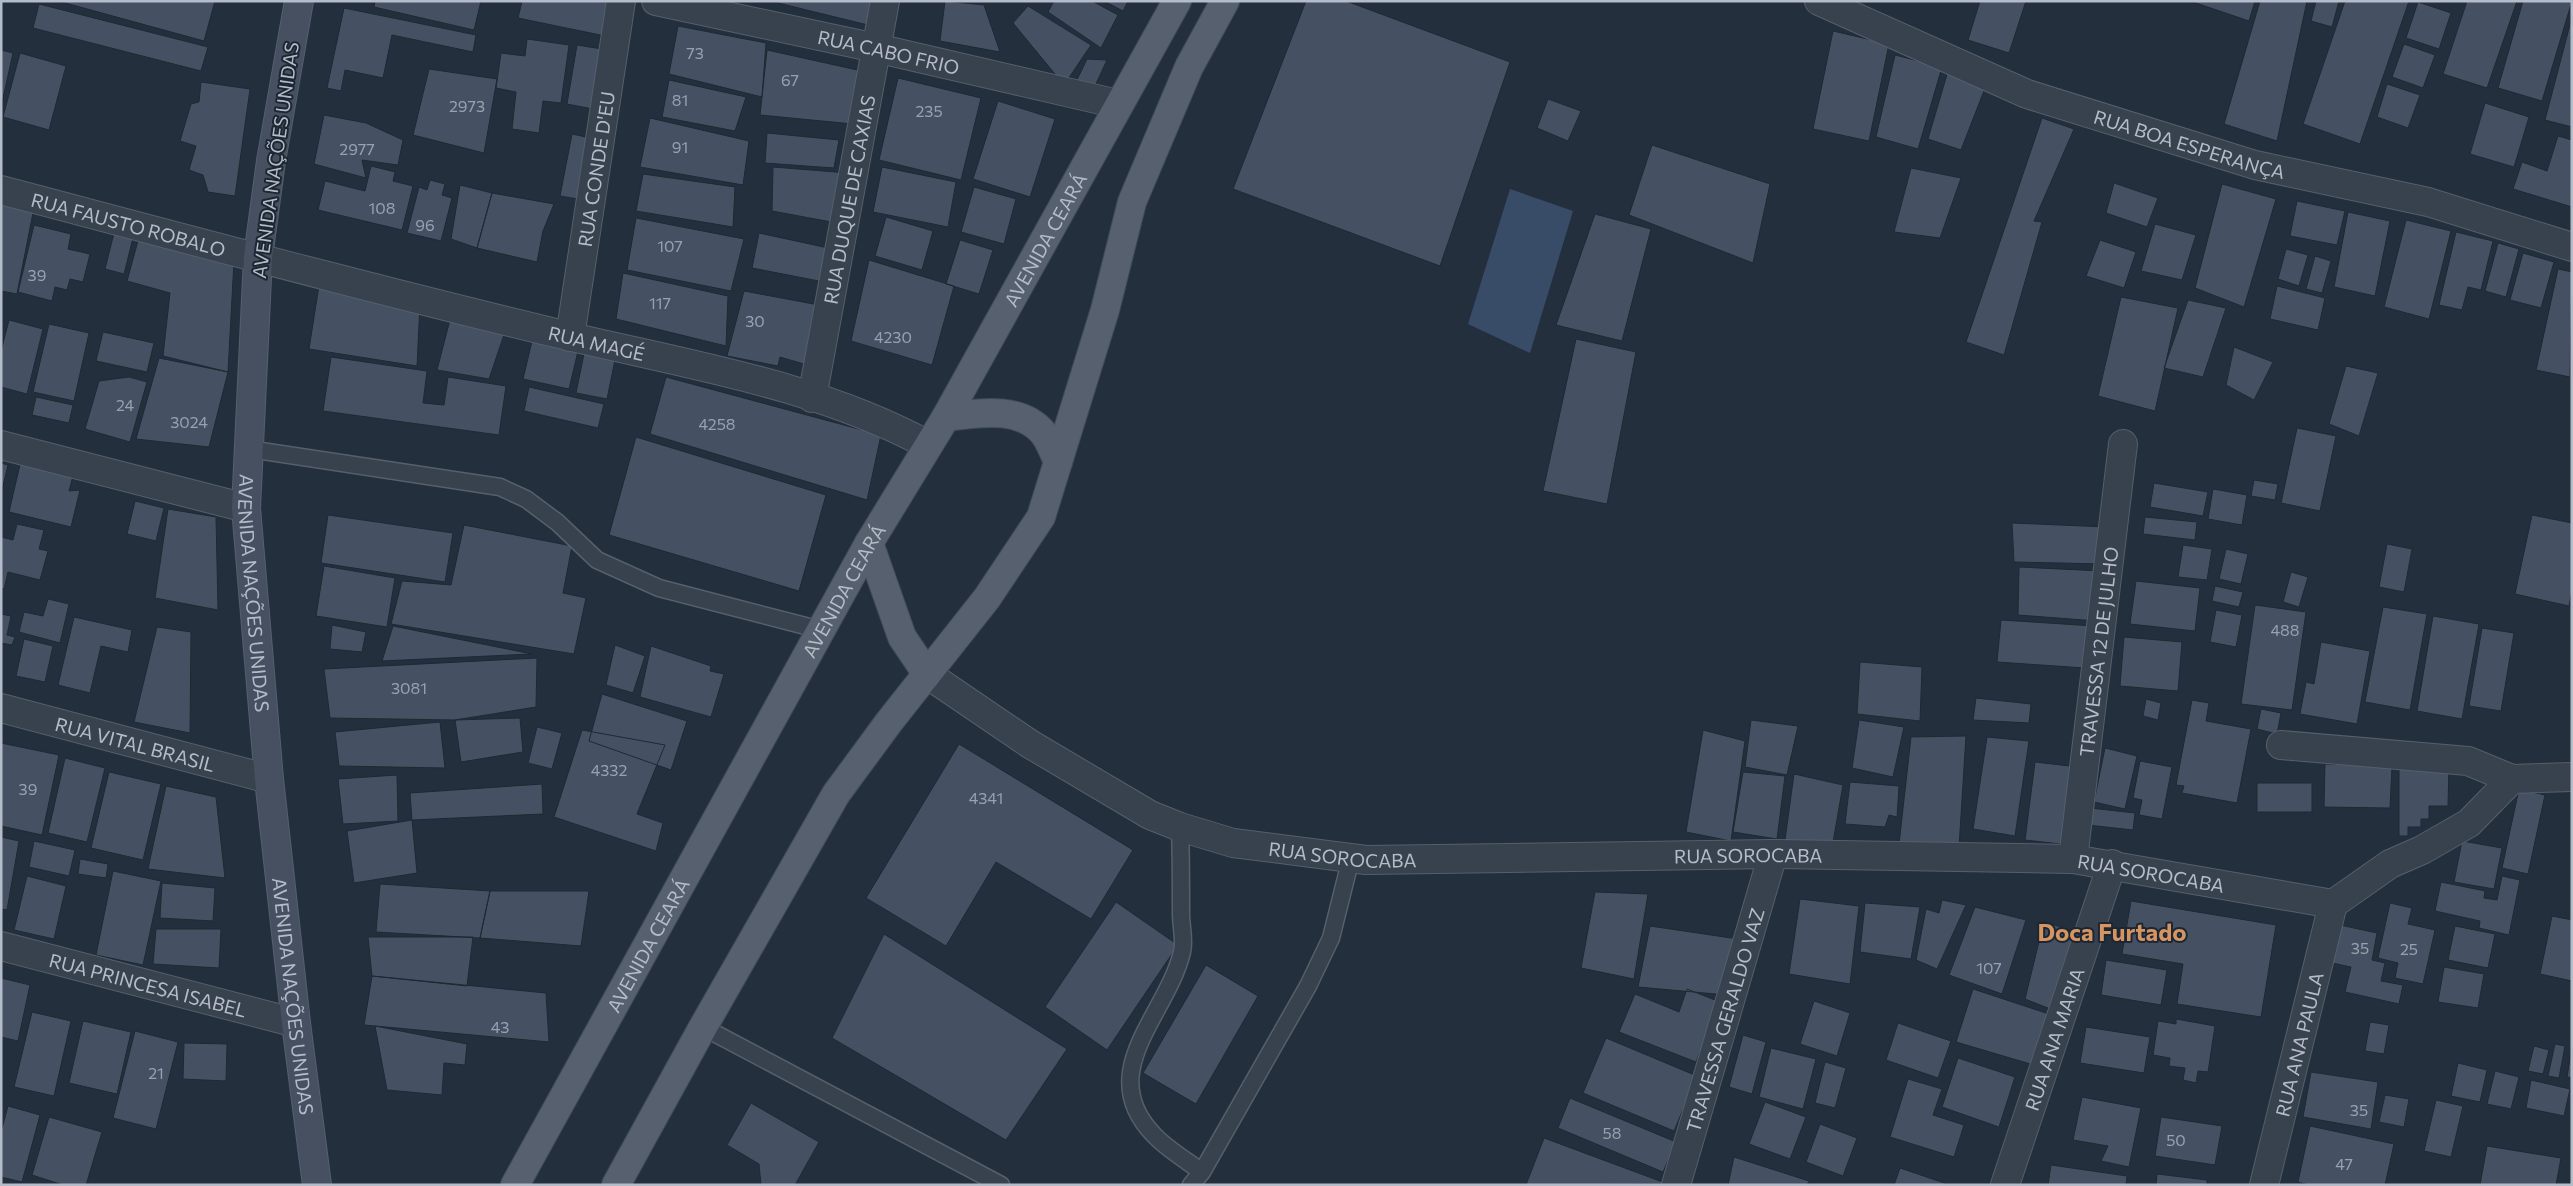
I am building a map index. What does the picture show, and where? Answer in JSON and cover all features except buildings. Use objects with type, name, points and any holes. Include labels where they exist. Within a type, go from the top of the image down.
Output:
[{"type":"main road","name":"AVENIDA CEARÁ","points":[[515,1185],[869,543],[946,416],[1177,1]]},
{"type":"main road","points":[[616,1185],[702,1026],[836,794],[987,598],[1041,517],[1105,310],[1132,202],[1189,67],[1225,1]]},
{"type":"main road","points":[[946,416],[990,412],[1026,418],[1044,434],[1058,462]]},
{"type":"main road","points":[[869,543],[902,637],[927,674]]},
{"type":"street","name":"AVENIDA NAÇÕES UNIDAS","points":[[299,1],[271,161],[258,257],[246,508],[269,779],[296,1023],[317,1185]]},
{"type":"street","name":"RUA CONDE D'EU","points":[[570,337],[621,1]]},
{"type":"street","name":"RUA CABO FRIO","points":[[656,1],[876,48],[1118,104]]},
{"type":"street","name":"RUA DUQUE DE CAXIAS","points":[[812,398],[885,1]]},
{"type":"street","name":"RUA BOA ESPERANÇA","points":[[1819,1],[2037,97],[2255,165],[2428,202],[2572,247]]},
{"type":"street","name":"RUA FAUSTO ROBALO","points":[[1,190],[258,257]]},
{"type":"street","name":"RUA MAGÉ","points":[[258,257],[570,337],[678,360],[812,398],[887,423],[928,445]]},
{"type":"street","name":"TRAVESSA 12 DE JULHO","points":[[2073,859],[2123,444]]},
{"type":"street","points":[[1,445],[246,508]]},
{"type":"street","name":"RUA SOROCABA","points":[[927,674],[1030,744],[1150,815],[1180,827],[1233,842],[1366,860],[1773,854],[2073,859],[2112,864],[2332,904]]},
{"type":"street","name":"RUA VITAL BRASIL","points":[[1,708],[269,779]]},
{"type":"street","points":[[2282,745],[2468,761],[2512,779],[2572,777]]},
{"type":"street","points":[[2332,904],[2390,864],[2422,850],[2469,823],[2512,779]]},
{"type":"street","name":"TRAVESSA GERALDO VAZ","points":[[1676,1185],[1773,854]]},
{"type":"street","name":"RUA ANA MARIA","points":[[2005,1185],[2112,864]]},
{"type":"street","name":"RUA ANA PAULA","points":[[2264,1185],[2332,904]]},
{"type":"street","name":"RUA PRINCESA ISABEL","points":[[1,946],[296,1023]]},
{"type":"lane","points":[[249,449],[500,487],[526,499],[558,522],[597,560],[659,588],[821,630]]},
{"type":"lane","points":[[1180,827],[1183,950],[1176,974],[1138,1042],[1129,1072],[1130,1091],[1139,1115],[1154,1135],[1202,1172]]},
{"type":"lane","points":[[1191,1185],[1202,1172],[1312,978],[1331,938],[1351,858]]},
{"type":"lane","points":[[702,1026],[1001,1185]]},
{"type":"water","points":[[1510,189],[1573,211],[1530,353],[1468,324]]},
{"type":"district","name":"Doca Furtado","points":[[2112,931]]}]
